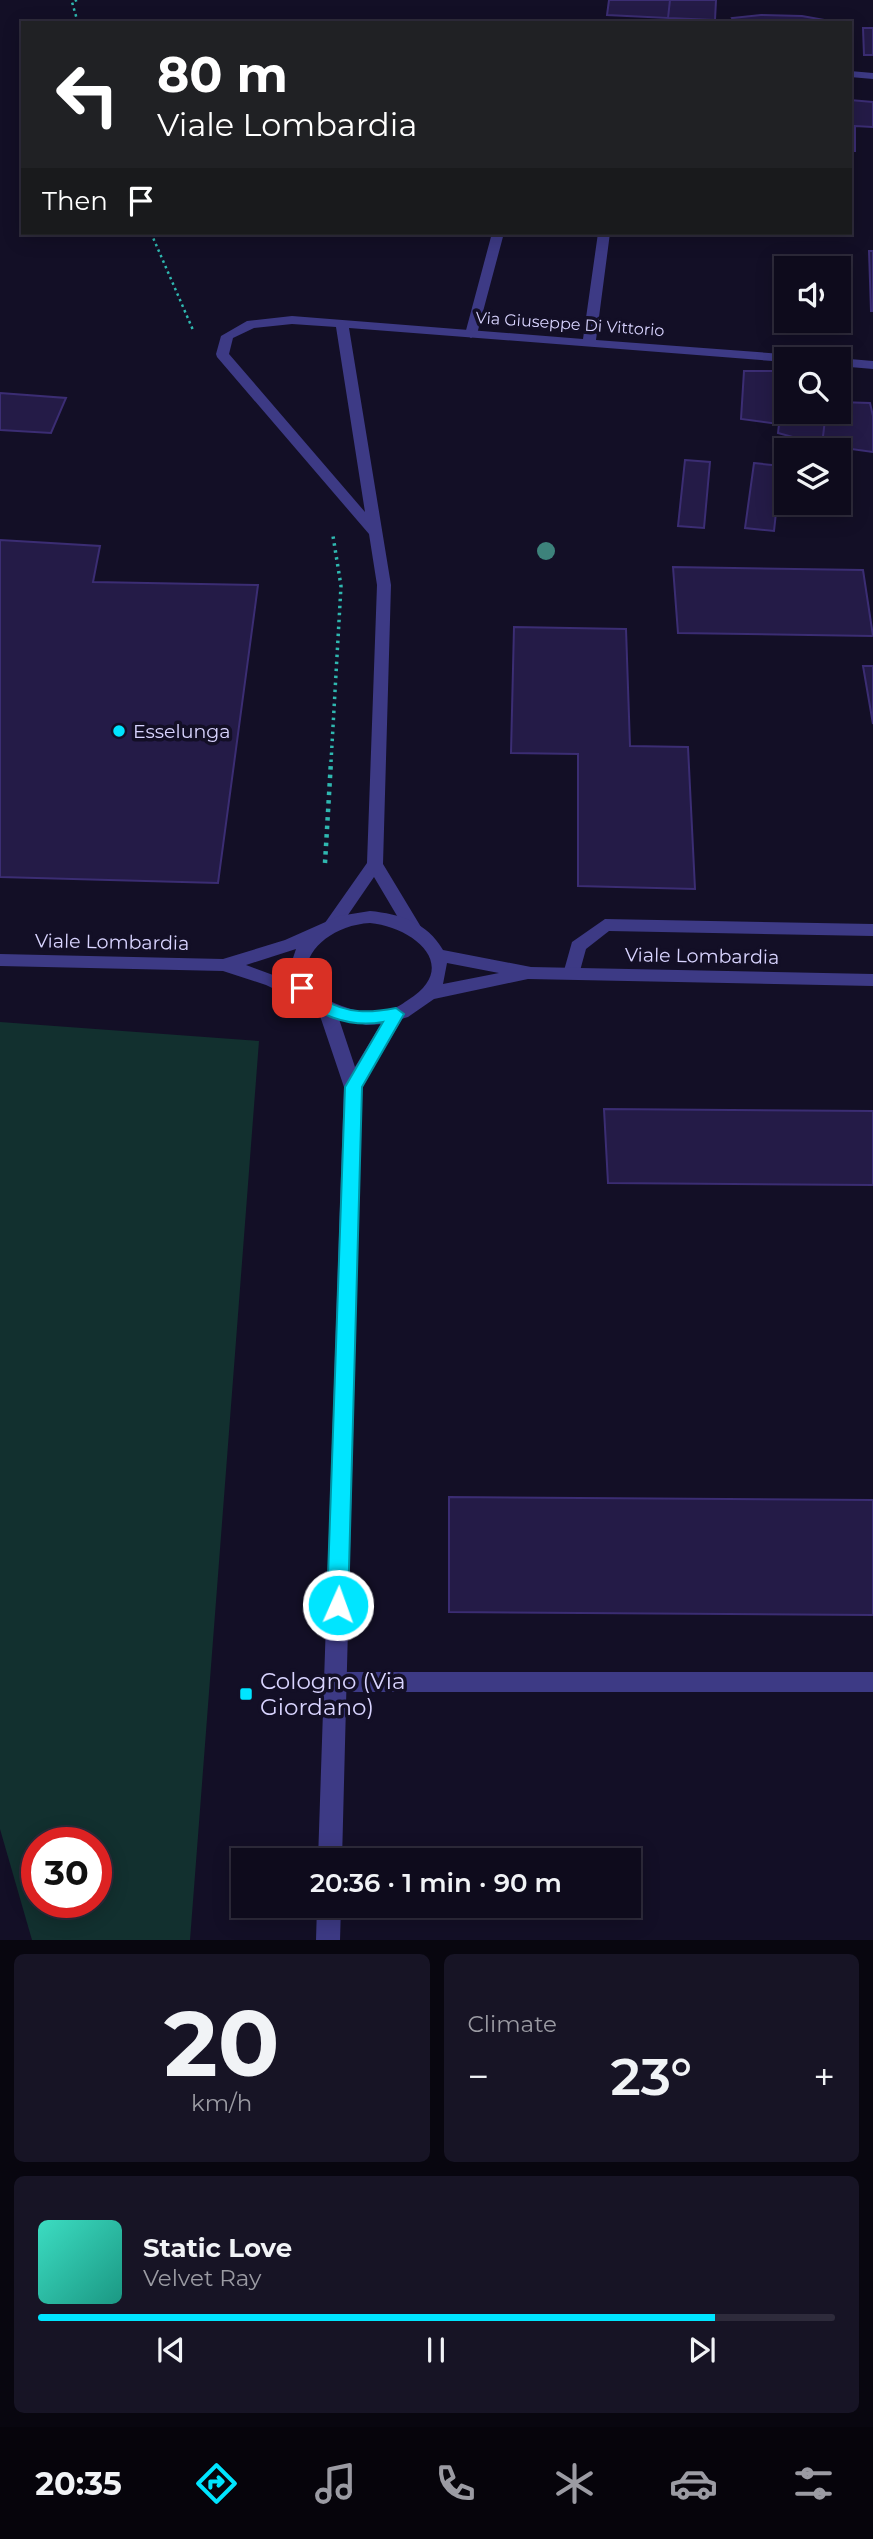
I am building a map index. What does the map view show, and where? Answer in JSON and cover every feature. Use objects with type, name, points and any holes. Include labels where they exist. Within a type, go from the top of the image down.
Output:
[{"type":"street","points":[[852,75],[873,76]]},
{"type":"street","points":[[471,334],[497,235]]},
{"type":"street","points":[[589,343],[604,235]]},
{"type":"street","name":"Via Giuseppe Di Vittorio","points":[[377,535],[222,354],[227,336],[251,324],[292,320],[774,357]]},
{"type":"street","points":[[342,324],[384,586],[375,864],[412,926],[428,939],[438,955],[439,976],[430,993]]},
{"type":"street","points":[[851,363],[873,365]]},
{"type":"street","points":[[333,924],[375,864]]},
{"type":"street","name":"Viale Lombardia","points":[[223,965],[315,936],[333,924],[356,918],[381,917],[412,926]]},
{"type":"street","points":[[572,974],[578,946],[605,925],[873,930]]},
{"type":"street","name":"Viale Lombardia","points":[[315,936],[300,954],[297,971],[302,988],[321,1005]]},
{"type":"street","name":"Viale Lombardia","points":[[438,955],[531,973],[873,980]]},
{"type":"street","name":"Viale Lombardia","points":[[0,960],[223,965],[277,982],[346,1016],[371,1019],[414,1007],[430,993],[531,973]]},
{"type":"street","points":[[321,1005],[353,1087],[330,1848]]},
{"type":"street","points":[[353,1087],[396,1014]]},
{"type":"street","points":[[335,1682],[873,1682]]},
{"type":"street","points":[[328,1940],[329,1918]]},
{"type":"path","points":[[77,0],[72,2],[77,21]]},
{"type":"path","points":[[152,235],[198,340]]},
{"type":"path","points":[[324,871],[341,586],[333,537],[325,526]]},
{"type":"path","points":[[325,863],[375,864]]},
{"type":"green space","points":[[0,1022],[259,1041],[190,1940],[32,1940],[26,1918],[112,1918],[112,1827],[21,1827],[21,1902],[0,1829]]},
{"type":"building","points":[[609,0],[670,0],[668,18],[607,15]]},
{"type":"building","points":[[670,0],[716,0],[715,20],[668,18]]},
{"type":"building","points":[[761,15],[802,16],[830,21],[734,21],[732,18]]},
{"type":"building","points":[[863,28],[873,28],[873,55],[864,55]]},
{"type":"building","points":[[852,100],[873,102],[873,127],[855,126],[855,151],[852,151]]},
{"type":"building","points":[[869,251],[873,251],[873,311],[871,311]]},
{"type":"building","points":[[744,371],[774,371],[774,423],[741,419]]},
{"type":"building","points":[[0,393],[66,398],[51,433],[0,430]]},
{"type":"building","points":[[851,402],[870,403],[873,416],[873,452],[851,449],[851,438],[823,438],[824,424],[851,424]]},
{"type":"building","points":[[779,424],[824,424],[823,438],[796,438],[778,433]]},
{"type":"building","points":[[685,460],[710,462],[704,528],[678,526]]},
{"type":"building","points":[[754,463],[774,465],[774,531],[745,528]]},
{"type":"building","name":"Esselunga","points":[[0,540],[100,546],[93,582],[258,585],[218,883],[0,877]]},
{"type":"building","points":[[673,567],[863,570],[873,636],[678,633]]},
{"type":"building","points":[[514,627],[626,629],[630,746],[688,747],[695,889],[578,886],[578,754],[511,753]]},
{"type":"building","points":[[863,666],[873,666],[873,724]]},
{"type":"building","points":[[604,1109],[873,1111],[873,1185],[608,1183]]},
{"type":"building","points":[[449,1497],[873,1500],[873,1615],[449,1612]]},
{"type":"place","name":"Esselunga","points":[[119,731]]},
{"type":"place","name":"Cologno (Via Giordano)","points":[[246,1694]]},
{"type":"route","points":[[302,988],[316,1003],[346,1016],[371,1019],[396,1014],[353,1087],[338,1605]]}]
